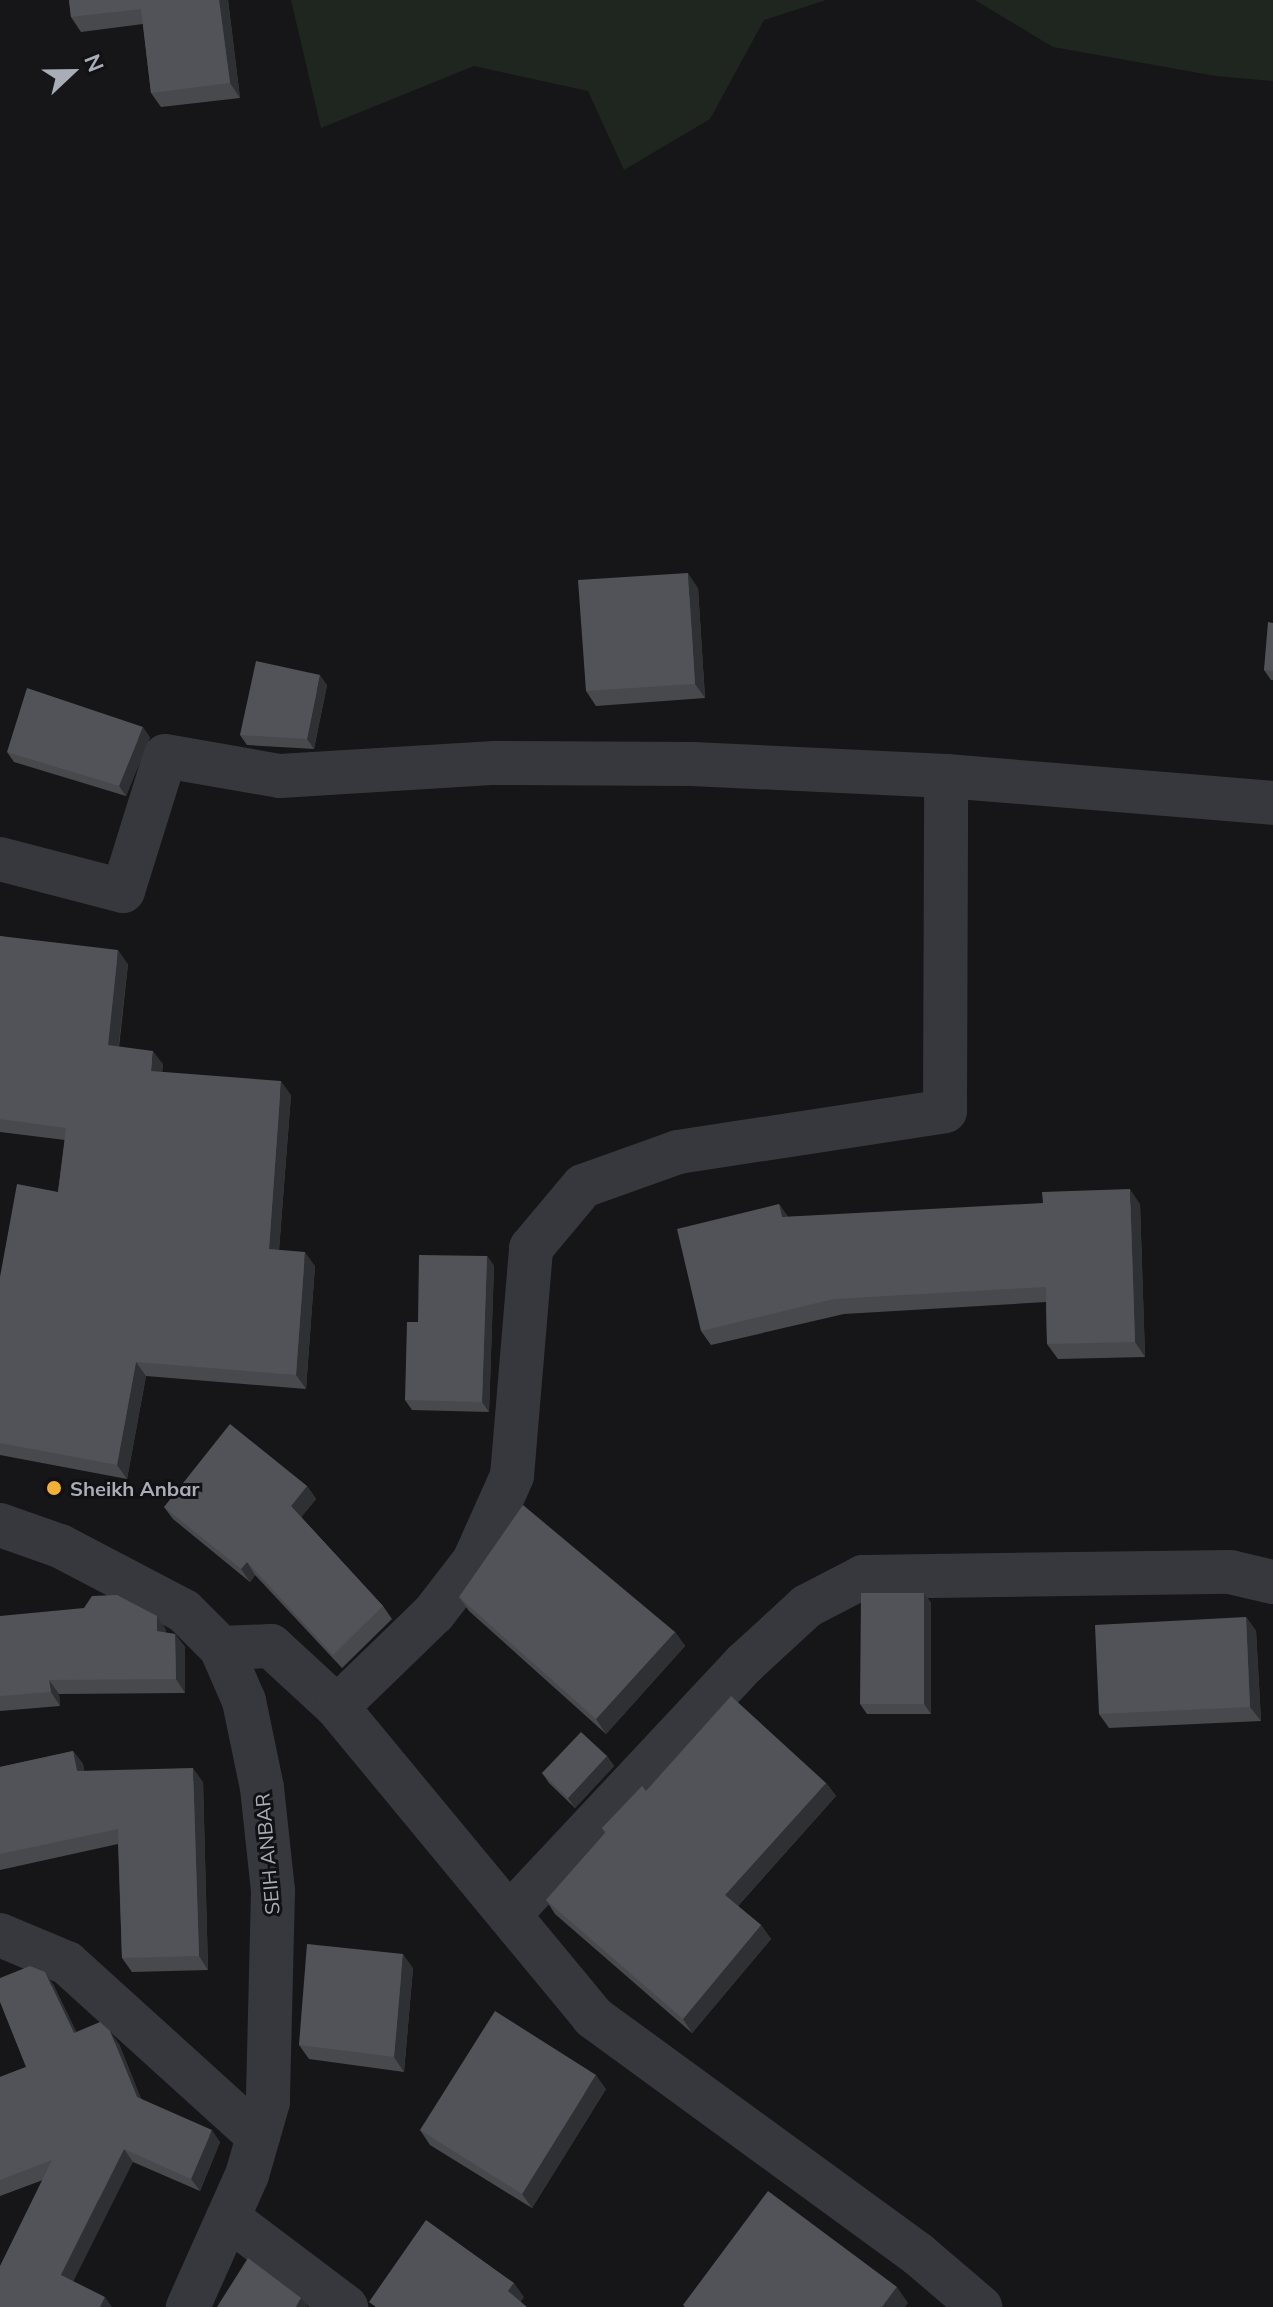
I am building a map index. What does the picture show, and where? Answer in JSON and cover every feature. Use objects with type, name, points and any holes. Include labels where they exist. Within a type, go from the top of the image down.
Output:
[{"type":"street","points":[[0,859],[123,891],[165,756],[280,776],[495,763],[692,764],[946,776],[1273,803]]},
{"type":"street","points":[[337,1707],[434,1613],[474,1561],[512,1476],[531,1248],[583,1186],[678,1152],[945,1111],[946,776]]},
{"type":"street","name":"SEIH ANBAR","points":[[0,1525],[60,1546],[144,1587],[184,1611],[221,1648],[244,1701],[262,1788],[273,1891],[273,2033],[268,2102],[228,2218],[188,2307]]},
{"type":"street","points":[[509,1915],[745,1663],[807,1606],[863,1577],[1230,1572],[1273,1582]]},
{"type":"street","points":[[221,1648],[271,1646],[337,1707],[593,2017],[918,2254],[980,2307]]},
{"type":"street","points":[[0,1935],[67,1963],[258,2136]]},
{"type":"street","points":[[228,2218],[346,2307]]},
{"type":"shaded area","points":[[291,0],[826,0],[764,20],[710,119],[624,170],[588,91],[474,66],[321,128]]},
{"type":"shaded area","points":[[975,0],[1273,0],[1273,81],[1216,76],[1053,47]]},
{"type":"building","points":[[69,0],[219,0],[230,83],[151,93],[141,9],[71,17]]},
{"type":"building","points":[[688,573],[695,684],[586,691],[578,580]]},
{"type":"building","points":[[1268,622],[1273,623],[1273,671],[1264,670]]},
{"type":"building","points":[[256,661],[320,675],[307,739],[240,735]]},
{"type":"building","points":[[27,688],[143,727],[119,786],[7,752]]},
{"type":"building","points":[[0,936],[118,950],[108,1045],[153,1051],[151,1071],[281,1081],[269,1249],[305,1252],[296,1375],[136,1362],[117,1465],[0,1443],[0,1277],[17,1184],[58,1192],[66,1128],[0,1119]]},
{"type":"building","points":[[1130,1189],[1135,1342],[1047,1344],[1046,1287],[834,1299],[701,1331],[677,1229],[779,1204],[782,1217],[1043,1203],[1042,1192]]},
{"type":"building","points":[[419,1255],[487,1256],[482,1402],[405,1400],[407,1322],[418,1322]]},
{"type":"building","points":[[230,1424],[307,1486],[291,1506],[383,1606],[333,1655],[247,1562],[241,1569],[164,1507]]},
{"type":"building","points":[[523,1505],[675,1632],[596,1719],[459,1597]]},
{"type":"building","points":[[861,1593],[924,1593],[924,1704],[860,1704]]},
{"type":"building","points":[[117,1595],[157,1616],[157,1631],[175,1634],[176,1679],[49,1680],[51,1692],[0,1696],[0,1616],[84,1608],[92,1596]]},
{"type":"building","points":[[1246,1617],[1250,1707],[1099,1714],[1095,1625]]},
{"type":"building","points":[[731,1696],[826,1783],[725,1895],[761,1925],[683,2019],[546,1900],[606,1832],[602,1828],[642,1786],[646,1791]]},
{"type":"building","points":[[581,1732],[607,1756],[568,1798],[542,1773]]},
{"type":"building","points":[[73,1751],[77,1771],[193,1768],[199,1956],[122,1958],[118,1829],[0,1854],[0,1767]]},
{"type":"building","points":[[307,1944],[403,1954],[394,2057],[299,2045]]},
{"type":"building","points":[[30,1966],[45,1972],[74,2033],[100,2022],[110,2031],[137,2097],[212,2130],[191,2179],[124,2149],[61,2275],[105,2297],[100,2307],[0,2307],[0,2266],[52,2160],[0,2180],[0,2077],[26,2067],[0,2002],[0,1978]]},
{"type":"building","points":[[495,2011],[596,2075],[522,2194],[420,2130]]},
{"type":"building","points":[[768,2191],[897,2287],[882,2307],[683,2305]]},
{"type":"building","points":[[426,2220],[514,2283],[508,2291],[527,2307],[376,2307],[369,2302]]},
{"type":"building","points":[[248,2258],[301,2298],[296,2307],[217,2307]]},
{"type":"place","name":"Sheikh Anbar","points":[[54,1488]]}]
